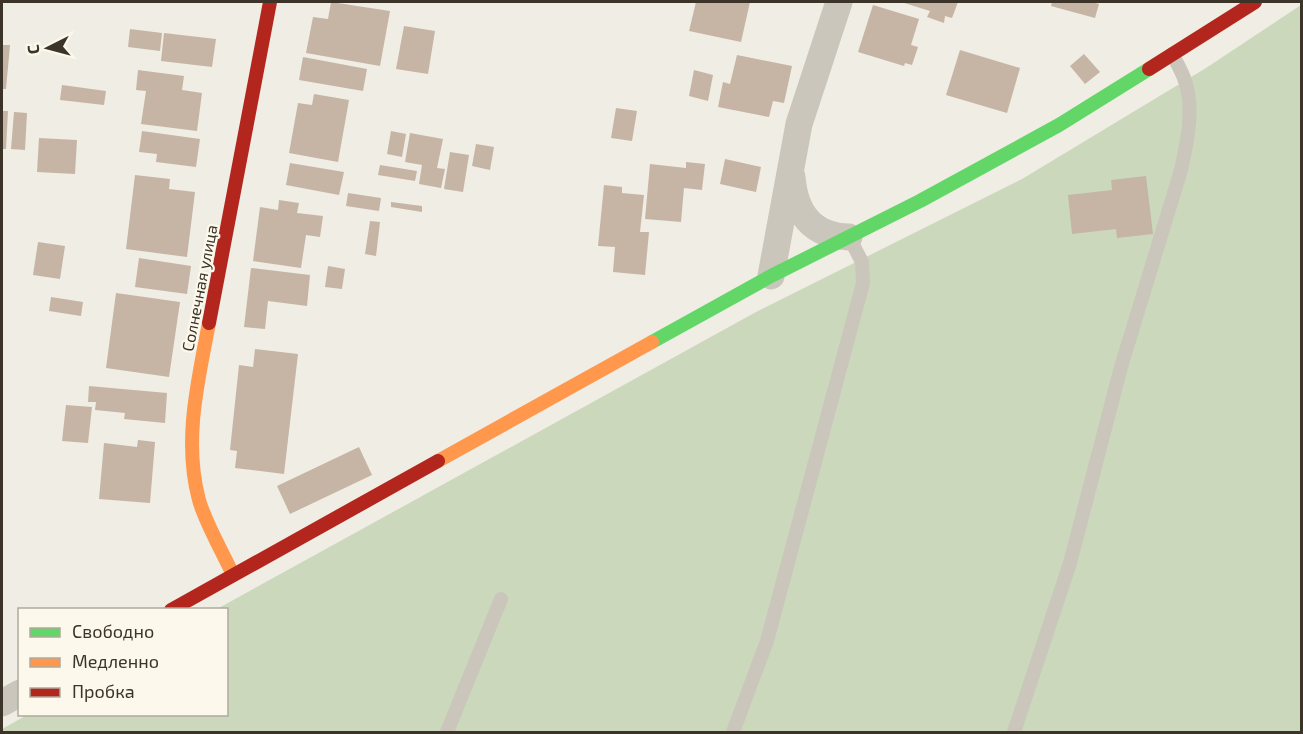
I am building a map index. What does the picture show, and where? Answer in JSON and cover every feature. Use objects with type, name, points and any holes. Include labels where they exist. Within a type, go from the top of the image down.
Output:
[{"type":"street","name":"Солнечная улица","points":[[233,575],[199,501],[191,453],[194,405],[270,2]]},
{"type":"street","points":[[771,276],[799,124],[838,2]]},
{"type":"street","points":[[173,608],[771,276],[920,201],[1059,125],[1255,2]]},
{"type":"street","points":[[791,164],[795,197],[806,219],[825,234],[849,237]]},
{"type":"street","points":[[2,703],[18,694]]},
{"type":"lane","points":[[1014,732],[1070,563],[1121,367],[1181,170],[1187,138],[1189,96],[1184,76],[1172,54]]},
{"type":"lane","points":[[733,732],[767,641],[863,283],[862,262],[849,237]]},
{"type":"lane","points":[[447,732],[501,599]]},
{"type":"green space","points":[[1301,5],[1301,732],[2,732],[2,729],[25,716],[228,716],[228,608],[219,608],[756,312],[1022,179],[1206,68]]},
{"type":"building","points":[[331,2],[390,11],[380,66],[306,53],[313,17],[328,19]]},
{"type":"building","points":[[696,2],[750,2],[741,42],[689,31]]},
{"type":"building","points":[[901,2],[958,2],[952,18],[945,16],[944,23],[927,17],[930,11]]},
{"type":"building","points":[[1052,2],[1099,4],[1095,18],[1051,6]]},
{"type":"building","points":[[873,5],[919,19],[911,45],[918,47],[912,65],[905,63],[904,66],[858,52]]},
{"type":"building","points":[[404,26],[435,31],[428,74],[396,69]]},
{"type":"building","points":[[130,29],[162,33],[160,51],[128,47]]},
{"type":"building","points":[[164,33],[216,39],[212,67],[161,61]]},
{"type":"building","points":[[2,45],[10,45],[6,89],[2,89]]},
{"type":"building","points":[[960,50],[1020,68],[1007,113],[946,95]]},
{"type":"building","points":[[1084,54],[1100,72],[1085,84],[1070,66]]},
{"type":"building","points":[[737,55],[792,66],[784,103],[773,101],[769,117],[718,107],[723,82],[730,84]]},
{"type":"building","points":[[303,57],[367,69],[363,91],[299,80]]},
{"type":"building","points":[[138,70],[184,76],[182,90],[202,93],[197,131],[141,124],[146,91],[136,90]]},
{"type":"building","points":[[694,70],[713,75],[708,101],[689,96]]},
{"type":"building","points":[[62,85],[106,91],[104,105],[60,100]]},
{"type":"building","points":[[314,94],[349,100],[338,162],[289,153],[298,103],[312,105]]},
{"type":"building","points":[[616,108],[637,111],[632,141],[611,138]]},
{"type":"building","points":[[2,111],[8,111],[6,149],[2,149]]},
{"type":"building","points":[[14,112],[27,113],[25,150],[11,149]]},
{"type":"building","points":[[142,131],[200,139],[196,167],[156,162],[157,154],[139,152]]},
{"type":"building","points":[[391,131],[406,134],[402,157],[387,154]]},
{"type":"building","points":[[410,133],[443,139],[437,168],[445,169],[441,188],[419,184],[422,165],[405,162]]},
{"type":"building","points":[[39,138],[77,140],[75,174],[37,172]]},
{"type":"building","points":[[476,144],[494,147],[490,170],[472,166]]},
{"type":"building","points":[[450,152],[469,155],[463,192],[444,189]]},
{"type":"building","points":[[725,159],[761,167],[756,192],[720,184]]},
{"type":"building","points":[[686,162],[705,164],[702,190],[684,188],[681,222],[645,219],[650,164],[686,168]]},
{"type":"building","points":[[290,163],[344,172],[339,195],[286,185]]},
{"type":"building","points":[[380,165],[417,171],[415,181],[378,175]]},
{"type":"building","points":[[135,175],[170,179],[169,189],[195,192],[187,257],[126,249]]},
{"type":"building","points":[[1146,176],[1153,234],[1117,238],[1116,229],[1072,234],[1068,195],[1112,190],[1111,180]]},
{"type":"building","points":[[604,185],[622,187],[622,193],[644,195],[640,232],[649,232],[645,275],[613,272],[615,247],[598,246]]},
{"type":"building","points":[[348,193],[381,198],[379,211],[346,206]]},
{"type":"building","points":[[279,200],[299,203],[297,213],[323,216],[320,237],[306,235],[301,268],[253,261],[260,207],[278,210]]},
{"type":"building","points":[[391,202],[422,206],[422,212],[391,207]]},
{"type":"building","points":[[370,221],[380,222],[376,256],[365,254]]},
{"type":"building","points":[[38,242],[65,246],[60,279],[33,275]]},
{"type":"building","points":[[139,258],[191,266],[187,294],[135,287]]},
{"type":"building","points":[[328,266],[345,269],[342,289],[325,287]]},
{"type":"building","points":[[251,268],[310,275],[307,306],[268,301],[265,329],[244,327]]},
{"type":"building","points":[[116,293],[180,302],[169,377],[106,368]]},
{"type":"building","points":[[51,297],[83,302],[81,316],[49,311]]},
{"type":"building","points":[[255,349],[298,354],[284,474],[235,468],[237,451],[230,450],[239,365],[253,367]]},
{"type":"building","points":[[89,386],[167,393],[165,423],[124,419],[125,413],[95,410],[96,402],[88,402]]},
{"type":"building","points":[[66,405],[92,407],[88,443],[62,441]]},
{"type":"building","points":[[138,440],[155,442],[150,503],[99,499],[104,443],[137,447]]},
{"type":"building","points":[[359,447],[372,475],[290,514],[277,486]]},
{"type":"traffic: fast","points":[[652,342],[771,276],[920,201],[1059,125],[1149,69]]},
{"type":"traffic: slow","points":[[209,323],[194,411],[192,433],[194,478],[202,509],[233,575]]},
{"type":"traffic: slow","points":[[438,461],[652,342]]},
{"type":"traffic: jam","points":[[209,323],[270,2]]},
{"type":"traffic: jam","points":[[1149,69],[1255,2]]},
{"type":"traffic: jam","points":[[175,608],[438,461]]}]
